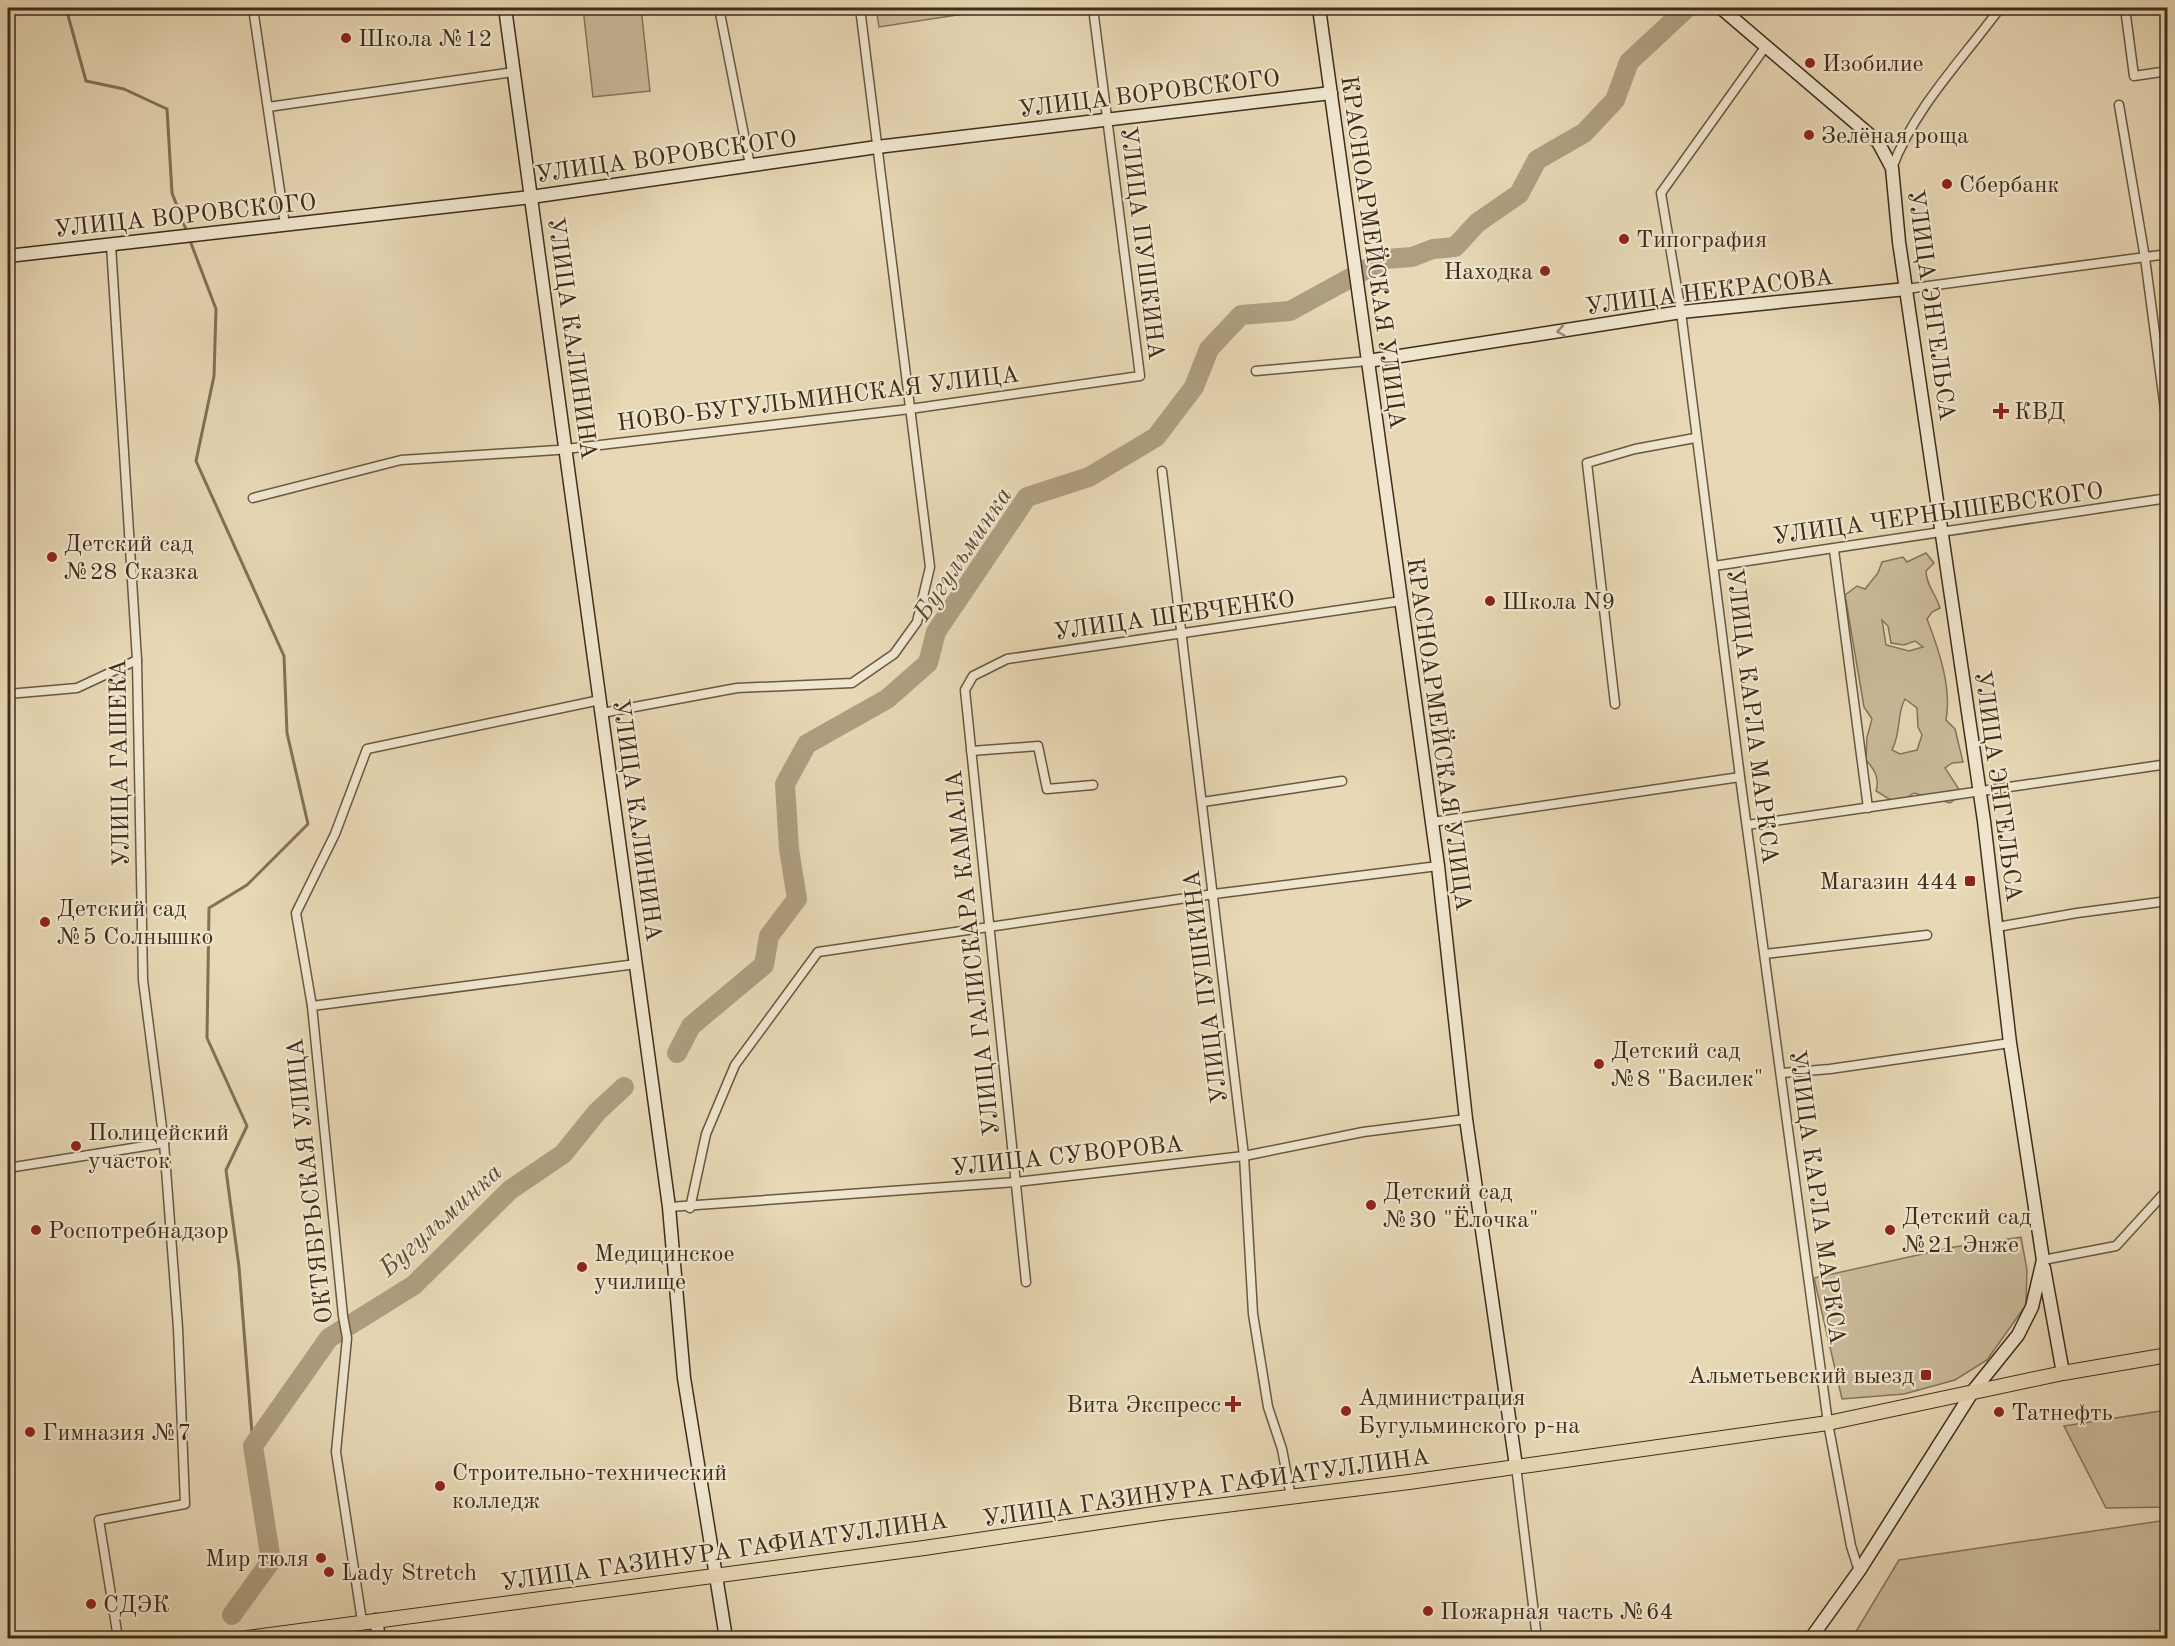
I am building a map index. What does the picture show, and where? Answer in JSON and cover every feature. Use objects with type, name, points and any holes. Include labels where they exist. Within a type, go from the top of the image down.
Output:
[{"type":"main road","name":"УЛИЦА ГАЗИНУРА ГАФИАТУЛЛИНА","points":[[247,1638],[344,1632],[369,1620],[717,1575],[1828,1423],[2063,1373],[2168,1355]]},
{"type":"street","points":[[253,8],[285,225]]},
{"type":"street","name":"УЛИЦА КАЛИНИНА","points":[[505,8],[669,1207],[684,1378],[726,1638]]},
{"type":"street","points":[[719,8],[750,165]]},
{"type":"street","points":[[602,713],[737,688],[852,683],[894,654],[917,621],[930,567],[860,8]]},
{"type":"street","name":"УЛИЦА ПУШКИНА","points":[[1093,8],[1140,376]]},
{"type":"street","name":"КРАСНОАРМЕЙСКАЯ УЛИЦА","points":[[1319,8],[1438,866],[1466,1119],[1516,1466]]},
{"type":"street","points":[[1720,8],[1878,142],[1892,168]]},
{"type":"street","points":[[1892,168],[1903,138],[1920,112],[2000,8]]},
{"type":"street","points":[[2125,8],[2134,76],[2168,71]]},
{"type":"street","name":"УЛИЦА КАРЛА МАРКСА","points":[[1766,46],[1661,193],[1681,312],[1695,438],[1828,1423],[1851,1546],[1859,1571]]},
{"type":"street","points":[[268,107],[514,72]]},
{"type":"street","name":"УЛИЦА ВОРОВСКОГО","points":[[8,256],[531,197],[878,147],[1331,93]]},
{"type":"street","points":[[2119,105],[2145,258],[2168,432]]},
{"type":"street","name":"УЛИЦА ЭНГЕЛЬСА","points":[[1811,1638],[1859,1571],[1973,1391],[2018,1335],[2032,1307],[2043,1260],[2010,1042],[1979,793],[1906,289],[1892,168]]},
{"type":"street","name":"УЛИЦА ГАШЕКА","points":[[111,245],[137,660],[143,980],[164,1143],[178,1328],[185,1504],[99,1520],[118,1638]]},
{"type":"street","name":"УЛИЦА НЕКРАСОВА","points":[[1256,371],[1368,361],[1681,312],[1906,289],[2168,254]]},
{"type":"street","name":"НОВО-БУГУЛЬМИНСКАЯ УЛИЦА","points":[[253,498],[401,460],[567,448],[910,409],[1140,376]]},
{"type":"street","points":[[1615,704],[1587,463],[1635,449],[1695,438]]},
{"type":"street","name":"УЛИЦА ПУШКИНА","points":[[1162,471],[1244,1156],[1253,1314],[1269,1407],[1282,1449],[1291,1497]]},
{"type":"street","name":"УЛИЦА ЧЕРНЫШЕВСКОГО","points":[[1714,566],[1943,534],[2168,498]]},
{"type":"street","points":[[1834,550],[1868,808]]},
{"type":"street","name":"УЛИЦА ШЕВЧЕНКО","points":[[965,690],[973,676],[1007,659],[1401,601]]},
{"type":"street","points":[[8,694],[77,688],[137,660]]},
{"type":"street","name":"УЛИЦА ГАЛИСКАРА КАМАЛА","points":[[965,690],[1026,1282]]},
{"type":"street","name":"ОКТЯБРЬСКАЯ УЛИЦА","points":[[379,1638],[369,1620],[336,1452],[348,1338],[343,1316],[312,1006],[296,913],[335,834],[367,749],[600,700]]},
{"type":"street","points":[[971,751],[1038,746],[1047,789],[1093,785]]},
{"type":"street","points":[[1747,825],[2168,764]]},
{"type":"street","points":[[1432,822],[1740,777]]},
{"type":"street","points":[[1203,802],[1342,781]]},
{"type":"street","points":[[690,1208],[706,1134],[735,1065],[818,951],[1214,894],[1438,866]]},
{"type":"street","points":[[1997,927],[2077,913],[2168,902]]},
{"type":"street","points":[[1765,954],[1927,935]]},
{"type":"street","points":[[312,1006],[636,964]]},
{"type":"street","points":[[1782,1073],[1830,1069],[2010,1042]]},
{"type":"street","name":"УЛИЦА СУВОРОВА","points":[[669,1207],[690,1208],[1016,1182],[1244,1156],[1363,1132],[1466,1119]]},
{"type":"street","points":[[8,1168],[164,1143]]},
{"type":"street","points":[[2063,1373],[2043,1260],[2116,1246],[2168,1189]]},
{"type":"street","points":[[1516,1466],[1537,1638]]},
{"type":"shaded area","points":[[583,8],[641,8],[650,91],[593,97]]},
{"type":"shaded area","points":[[876,8],[1003,8],[879,27]]},
{"type":"shaded area","points":[[1926,553],[1934,563],[1926,571],[1926,576],[1940,608],[1932,612],[1927,619],[1946,682],[1946,720],[1955,729],[1963,762],[1952,763],[1945,768],[1962,794],[1950,803],[1914,793],[1902,800],[1891,800],[1876,791],[1876,774],[1866,760],[1867,737],[1872,719],[1864,707],[1845,595],[1857,586],[1865,589],[1878,573],[1882,562],[1903,557],[1907,562]],"holes":[[[1882,620],[1888,626],[1891,643],[1904,645],[1915,641],[1923,647],[1909,651],[1886,645]],[[1905,699],[1917,708],[1918,727],[1922,735],[1917,750],[1900,754],[1892,750]]]},
{"type":"shaded area","points":[[2021,1237],[2027,1270],[2026,1305],[1987,1360],[1955,1380],[1904,1394],[1842,1399],[1814,1278],[1954,1247]]},
{"type":"shaded area","points":[[2167,1410],[2167,1507],[2106,1508],[2064,1426]]},
{"type":"shaded area","points":[[2167,1520],[2167,1638],[1852,1638],[1899,1560]]},
{"type":"waterway","points":[[66,8],[86,81],[124,89],[167,109],[172,193],[187,232]]},
{"type":"waterway","name":"Бугульминка","points":[[677,1053],[691,1026],[764,965],[769,936],[797,899],[789,849],[785,784],[807,744],[887,699],[928,663],[936,632],[1027,497],[1089,477],[1156,437],[1194,387],[1209,349],[1241,315],[1290,311],[1385,259],[1412,257],[1433,249],[1455,247],[1477,223],[1519,194],[1537,160],[1584,133],[1615,100],[1629,62],[1687,8]]},
{"type":"waterway","points":[[189,238],[216,309],[214,376],[196,461],[284,656],[287,733],[308,824],[247,885],[209,908],[207,1038],[247,1126],[226,1170],[239,1267],[253,1446]]},
{"type":"waterway","name":"Бугульминка","points":[[232,1615],[271,1561],[253,1446],[329,1338],[414,1285],[510,1190],[563,1154],[597,1112],[624,1087]]},
{"type":"place","name":"Школа №12","points":[[346,38]]},
{"type":"place","name":"Изобилие","points":[[1810,63]]},
{"type":"place","name":"Зелёная роща","points":[[1809,135]]},
{"type":"place","name":"Сбербанк","points":[[1947,184]]},
{"type":"place","name":"Типография","points":[[1624,239]]},
{"type":"place","name":"Находка","points":[[1545,271]]},
{"type":"place","name":"КВД","points":[[2001,411]]},
{"type":"place","name":"Детский сад №28 Сказка","points":[[52,557]]},
{"type":"place","name":"Школа N9","points":[[1490,601]]},
{"type":"place","name":"Магазин 444","points":[[1970,881]]},
{"type":"place","name":"Детский сад №5 Солнышко","points":[[45,922]]},
{"type":"place","name":"Детский сад №8 \"Василек\"","points":[[1599,1064]]},
{"type":"place","name":"Полицейский участок","points":[[76,1146]]},
{"type":"place","name":"Детский сад №30 \"Ёлочка\"","points":[[1371,1205]]},
{"type":"place","name":"Роспотребнадзор","points":[[36,1230]]},
{"type":"place","name":"Детский сад №21 Энже","points":[[1890,1230]]},
{"type":"place","name":"Медицинское училище","points":[[582,1267]]},
{"type":"place","name":"Альметьевский выезд","points":[[1926,1375]]},
{"type":"place","name":"Вита Экспресс","points":[[1233,1404]]},
{"type":"place","name":"Администрация Бугульминского р-на","points":[[1346,1411]]},
{"type":"place","name":"Татнефть","points":[[1999,1412]]},
{"type":"place","name":"Гимназия №7","points":[[30,1432]]},
{"type":"place","name":"Строительно-технический колледж","points":[[440,1486]]},
{"type":"place","name":"Мир тюля","points":[[321,1558]]},
{"type":"place","name":"Lady Stretch","points":[[329,1572]]},
{"type":"place","name":"СДЭК","points":[[91,1604]]},
{"type":"place","name":"Пожарная часть №64","points":[[1428,1611]]}]
